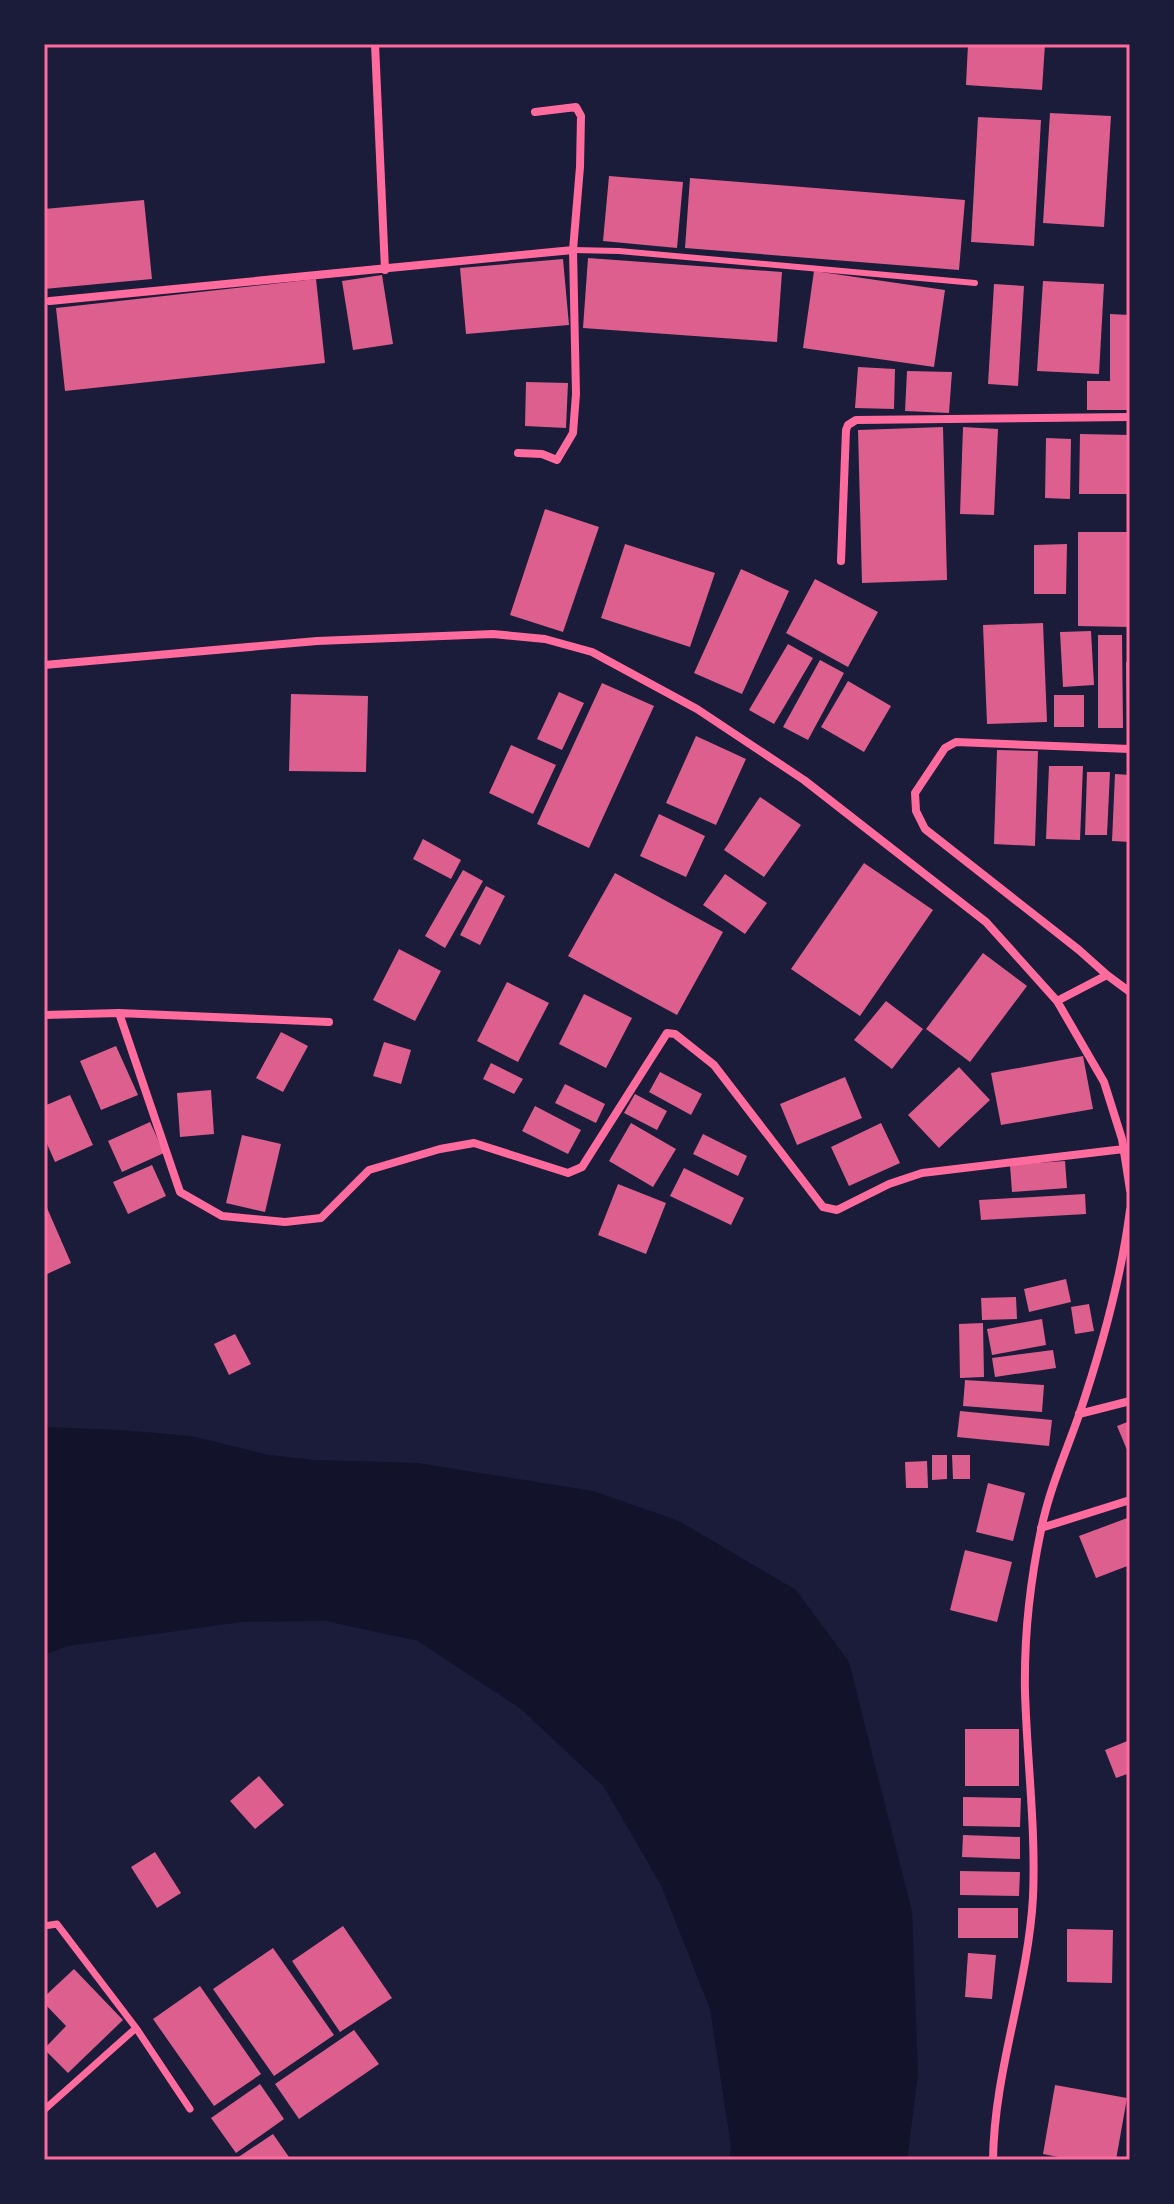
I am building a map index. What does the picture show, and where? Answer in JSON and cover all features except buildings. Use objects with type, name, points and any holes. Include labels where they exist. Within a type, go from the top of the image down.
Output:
[{"type":"street","points":[[375,44],[385,270]]},
{"type":"street","points":[[518,453],[542,454],[557,460],[573,433],[576,394],[573,250],[581,116],[576,107],[535,112]]},
{"type":"street","points":[[50,301],[573,250]]},
{"type":"street","points":[[841,561],[846,430],[851,422],[1130,417]]},
{"type":"street","points":[[44,665],[317,641],[493,634],[545,639],[592,652],[697,709],[804,780],[986,922],[1057,1001],[1104,1082],[1124,1149],[1130,1190]]},
{"type":"street","points":[[1130,749],[956,742],[945,748],[915,793],[916,811],[925,829],[1130,992]]},
{"type":"street","points":[[1057,1001],[1107,975]]},
{"type":"street","points":[[119,1013],[180,1192],[222,1216],[285,1222],[321,1218],[369,1170],[440,1149],[474,1143],[568,1173],[575,1172],[582,1167],[667,1033],[675,1034],[714,1065],[823,1207],[830,1209],[837,1210],[889,1184],[922,1173],[1124,1149]]},
{"type":"street","points":[[44,1015],[119,1013],[329,1022]]},
{"type":"street","points":[[993,2160],[993,2125],[1027,1962],[1033,1897],[1033,1828],[1025,1689],[1030,1603],[1041,1528],[1107,1328],[1123,1264],[1130,1210]]},
{"type":"street","points":[[1079,1414],[1130,1401]]},
{"type":"street","points":[[1041,1528],[1130,1500]]},
{"type":"street","points":[[44,1926],[57,1924],[136,2028],[190,2109]]},
{"type":"street","points":[[44,2110],[136,2028]]},
{"type":"lane","points":[[573,250],[619,251],[975,283]]},
{"type":"shaded area","points":[[44,1427],[191,1436],[269,1455],[316,1460],[418,1463],[593,1491],[679,1521],[796,1590],[849,1662],[912,1911],[918,2074],[907,2160],[729,2160],[731,2146],[710,2009],[661,1885],[604,1787],[521,1709],[418,1641],[326,1621],[242,1622],[68,1646],[44,1655]]}]
